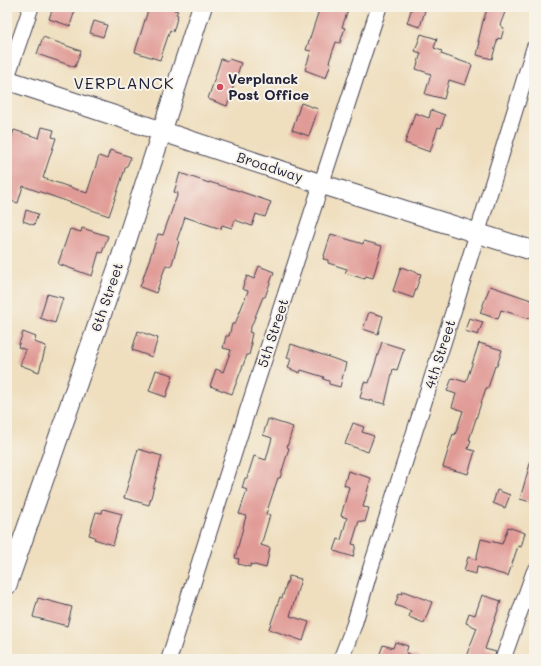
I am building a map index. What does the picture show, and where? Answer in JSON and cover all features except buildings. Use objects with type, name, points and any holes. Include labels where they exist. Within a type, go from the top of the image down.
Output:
[{"type":"street","points":[[7,76],[31,7]]},
{"type":"street","name":"6th Street","points":[[7,585],[122,254],[202,7]]},
{"type":"street","name":"5th Street","points":[[169,659],[379,7]]},
{"type":"street","name":"4th Street","points":[[341,659],[354,625],[478,233],[534,48]]},
{"type":"street","name":"Broadway","points":[[7,80],[321,184],[534,251]]},
{"type":"street","points":[[503,659],[534,572]]},
{"type":"place","name":"Verplanck Post Office","points":[[220,87]]},
{"type":"district","name":"VERPLANCK","points":[[124,83]]}]
